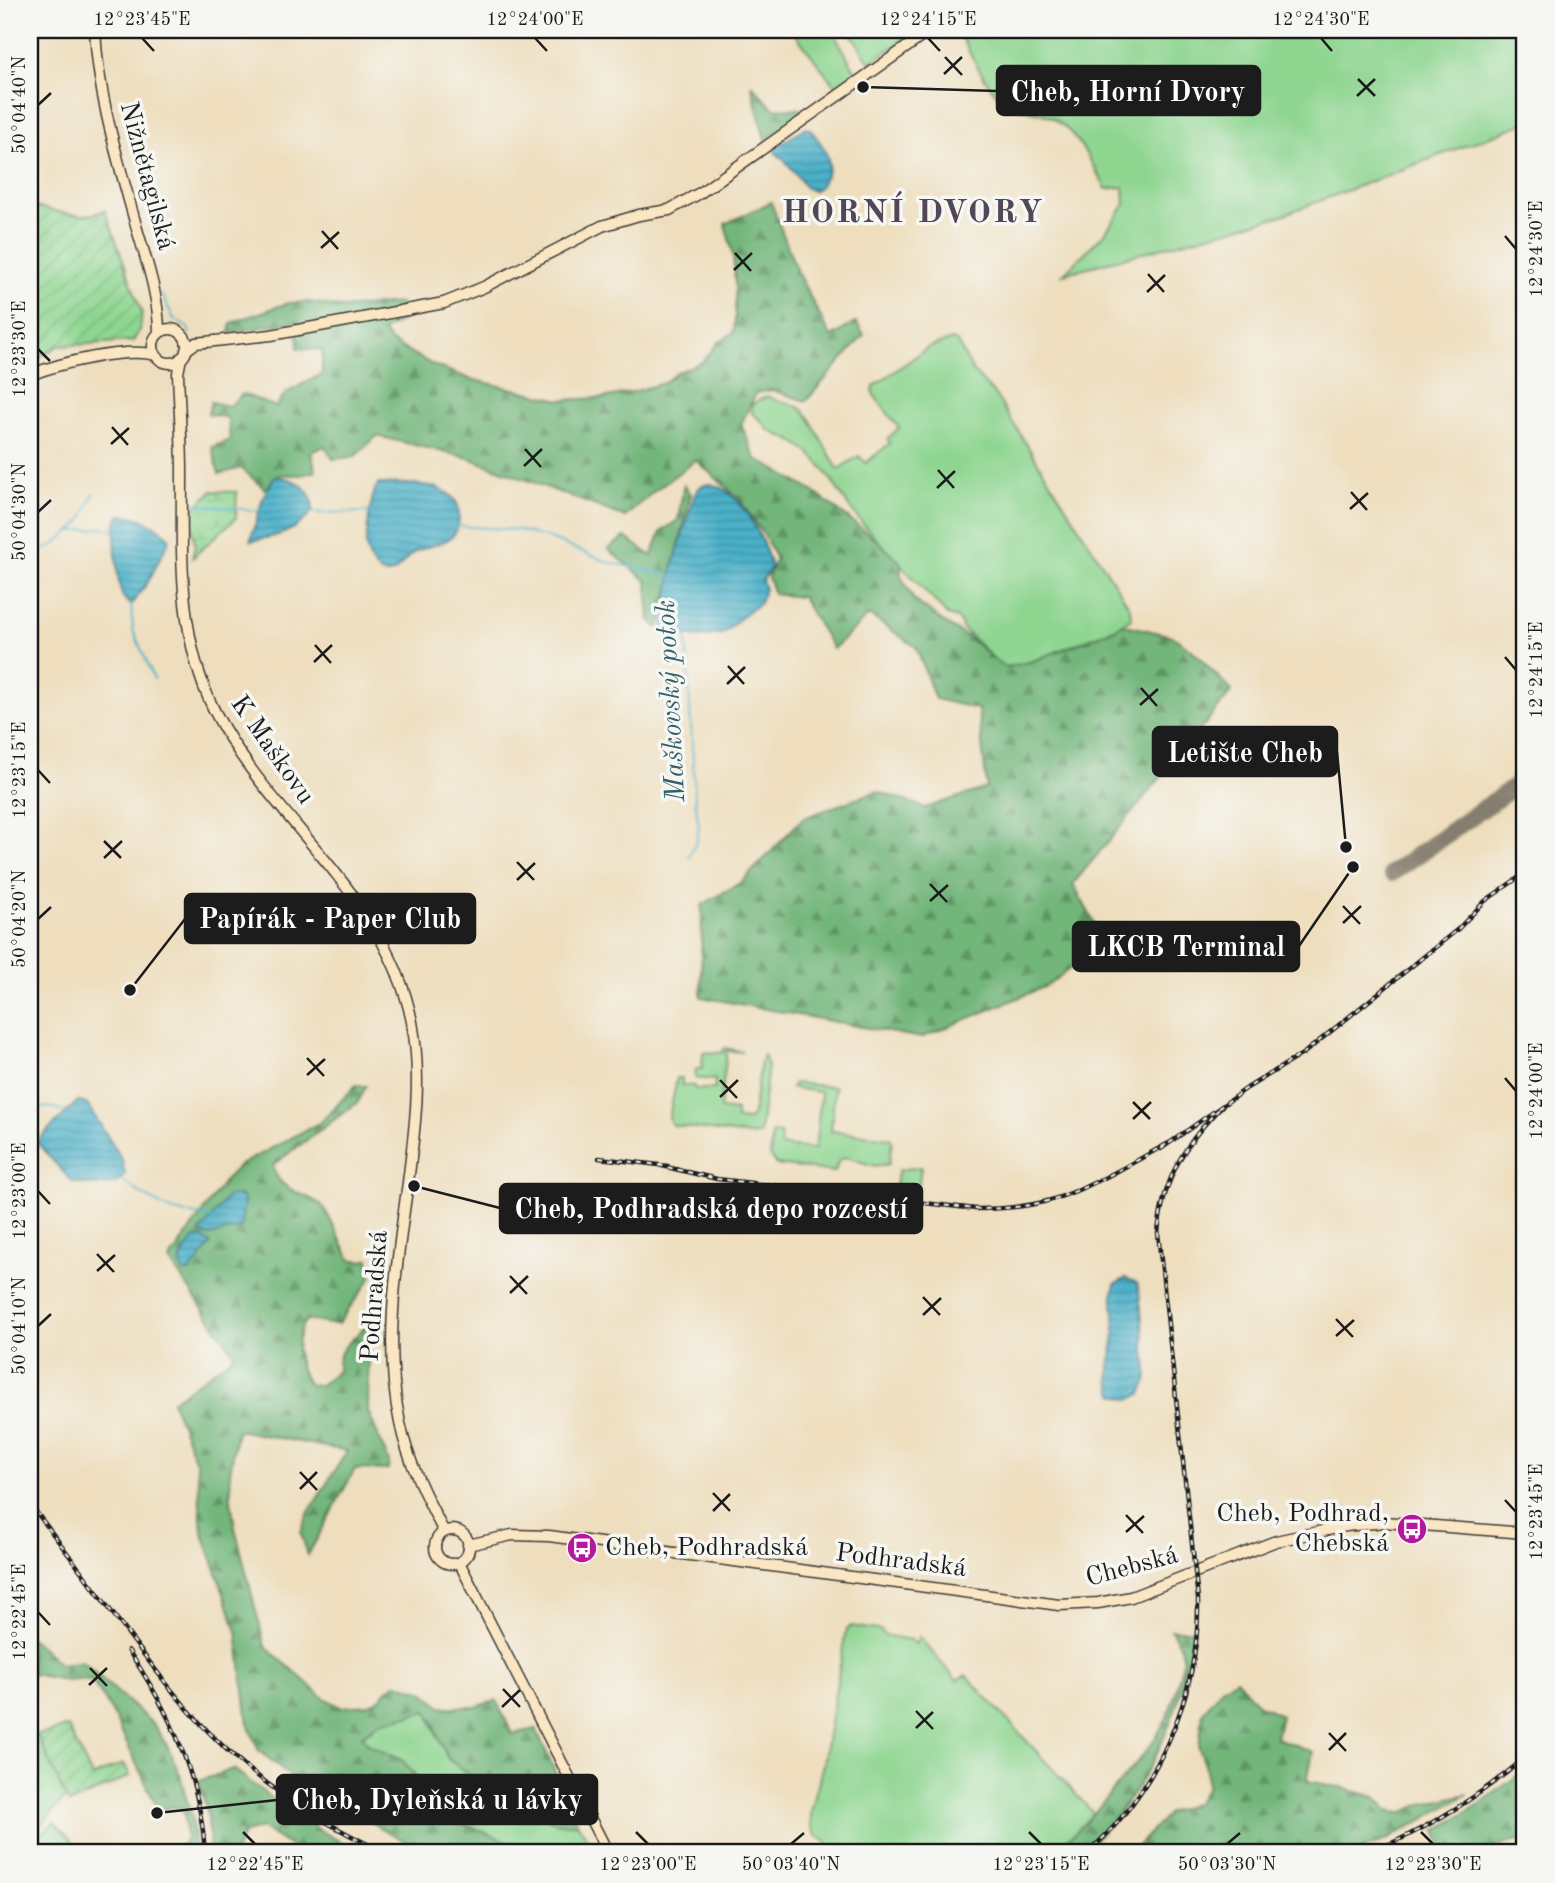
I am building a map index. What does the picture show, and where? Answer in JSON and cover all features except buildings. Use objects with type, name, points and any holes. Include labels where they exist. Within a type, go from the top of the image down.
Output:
[{"type":"main road","name":"Nižnětagilská","points":[[95,30],[99,76],[107,115],[156,295],[157,336]]},
{"type":"main road","points":[[30,375],[61,365],[132,352],[174,362],[197,343],[271,335],[444,303],[484,286],[602,226],[639,215],[669,210],[700,193],[931,30]]},
{"type":"main road","points":[[156,295],[166,318],[179,333],[197,343]]},
{"type":"main road","points":[[132,352],[164,331],[179,333]]},
{"type":"main road","points":[[179,333],[184,354]]},
{"type":"main road","points":[[157,336],[154,350],[161,358],[179,394]]},
{"type":"main road","name":"K Maškovu","points":[[184,354],[178,373],[183,598],[190,641],[202,681],[214,710],[238,750],[341,880],[378,933],[404,991],[416,1054]]},
{"type":"main road","name":"Podhradská","points":[[416,1054],[418,1097],[392,1317],[391,1361],[400,1423],[408,1451],[425,1495],[444,1532]]},
{"type":"main road","name":"Chebská","points":[[1036,1603],[1079,1605],[1131,1597],[1276,1541],[1346,1526],[1384,1522],[1525,1533]]},
{"type":"main road","points":[[454,1530],[461,1533],[468,1545],[467,1555],[459,1562],[446,1563],[436,1554],[435,1543],[444,1532],[454,1530]]},
{"type":"main road","name":"Podhradská","points":[[468,1545],[512,1535],[549,1536],[1036,1603]]},
{"type":"main road","points":[[459,1562],[608,1853]]},
{"type":"green space","points":[[792,30],[832,30],[856,72],[837,88]]},
{"type":"green space","points":[[849,30],[917,30],[870,63]]},
{"type":"green space","points":[[958,30],[1525,30],[1525,123],[1280,216],[1063,274],[1105,233],[1125,204],[1124,187],[1106,189],[1082,147],[1056,120],[1004,102],[978,68]]},
{"type":"green space","points":[[852,75],[855,79],[765,140],[751,84],[773,108],[806,109],[816,105]]},
{"type":"green space","points":[[771,202],[797,272],[831,337],[856,322],[864,335],[806,401],[772,390],[756,393],[741,424],[755,458],[814,492],[879,542],[901,563],[901,576],[914,600],[1006,667],[1030,662],[1122,624],[1172,636],[1192,650],[1232,691],[1073,884],[1105,942],[1047,986],[921,1038],[701,997],[702,905],[743,881],[803,818],[877,791],[925,808],[987,788],[978,709],[935,699],[916,647],[869,615],[833,649],[802,597],[774,594],[768,577],[776,559],[764,535],[738,498],[696,460],[654,491],[625,517],[469,458],[377,436],[354,457],[333,459],[325,446],[311,452],[316,471],[301,475],[280,475],[265,489],[241,468],[219,474],[212,447],[230,440],[228,418],[208,414],[211,402],[229,406],[243,394],[276,407],[286,393],[322,374],[322,350],[298,348],[297,321],[230,333],[231,323],[288,303],[309,302],[342,308],[400,303],[409,317],[383,331],[391,342],[433,365],[470,379],[561,400],[602,398],[663,383],[678,372],[702,362],[720,341],[733,333],[734,267],[725,224]]},
{"type":"green space","points":[[30,206],[78,215],[105,210],[142,313],[140,330],[133,341],[58,346],[30,363]]},
{"type":"green space","points":[[952,340],[957,342],[973,371],[996,396],[1130,608],[1131,618],[1115,629],[1030,662],[1006,667],[997,662],[962,628],[959,620],[947,615],[872,535],[816,460],[796,443],[767,429],[752,413],[752,404],[767,396],[794,405],[808,416],[838,469],[859,456],[866,463],[890,443],[887,439],[899,428],[873,394],[874,386],[929,347]]},
{"type":"green space","points":[[684,485],[691,494],[659,629],[650,620],[647,581],[608,549],[625,537],[652,556],[661,532],[678,520]]},
{"type":"green space","points":[[212,491],[237,492],[236,518],[192,558],[195,545],[190,512]]},
{"type":"green space","points":[[725,1048],[743,1052],[727,1051],[720,1109],[736,1111],[736,1119],[749,1120],[753,1114],[764,1055],[768,1066],[760,1133],[755,1136],[672,1125],[669,1117],[677,1078],[682,1078],[682,1085],[694,1086],[695,1089],[715,1089],[715,1080],[695,1078],[696,1069],[702,1069],[703,1052],[722,1053]]},
{"type":"green space","points":[[794,1083],[835,1087],[831,1131],[890,1138],[892,1141],[889,1164],[875,1166],[845,1157],[838,1162],[835,1172],[776,1165],[770,1156],[772,1133],[781,1134],[780,1146],[815,1149],[821,1092],[791,1088]]},
{"type":"green space","points":[[356,1085],[366,1086],[358,1102],[273,1165],[280,1181],[286,1186],[322,1205],[350,1259],[369,1259],[371,1278],[338,1324],[306,1320],[299,1336],[297,1352],[301,1370],[309,1385],[321,1385],[338,1371],[343,1349],[369,1321],[368,1411],[389,1462],[388,1470],[355,1469],[308,1555],[301,1533],[309,1512],[347,1451],[237,1430],[230,1473],[235,1528],[265,1646],[323,1697],[341,1707],[367,1705],[380,1699],[389,1688],[398,1683],[423,1692],[441,1707],[476,1707],[496,1700],[512,1734],[536,1729],[578,1824],[558,1824],[473,1778],[448,1759],[427,1711],[379,1723],[362,1736],[369,1745],[402,1760],[453,1820],[537,1853],[426,1853],[299,1782],[259,1751],[248,1724],[237,1631],[202,1531],[197,1465],[172,1401],[235,1355],[169,1260],[226,1179],[240,1165],[321,1122]]},
{"type":"green space","points":[[921,1167],[918,1190],[894,1188],[899,1170]]},
{"type":"green space","points":[[851,1626],[882,1631],[883,1635],[911,1640],[916,1644],[919,1637],[957,1681],[966,1675],[1093,1813],[1075,1833],[1049,1853],[828,1853],[827,1843],[815,1834],[811,1825],[811,1812],[823,1764],[846,1630]]},
{"type":"green space","points":[[1171,1630],[1193,1630],[1188,1662],[1170,1723],[1142,1780],[1103,1831],[1080,1853],[1049,1853],[1075,1833],[1093,1814],[1150,1747],[1166,1720],[1183,1661],[1179,1643]]},
{"type":"green space","points":[[30,1637],[61,1665],[82,1661],[154,1725],[180,1775],[192,1819],[195,1853],[176,1853],[186,1838],[184,1812],[175,1807],[158,1809],[110,1708],[92,1681],[31,1674]]},
{"type":"green space","points":[[1236,1679],[1259,1705],[1281,1715],[1276,1738],[1313,1752],[1307,1781],[1375,1797],[1388,1811],[1401,1813],[1423,1804],[1468,1794],[1388,1839],[1354,1853],[1131,1853],[1168,1813],[1196,1803],[1207,1787],[1206,1768],[1199,1748],[1203,1712],[1222,1688]]},
{"type":"green space","points":[[427,1711],[438,1737],[558,1824],[578,1824],[596,1853],[537,1853],[453,1820],[402,1760],[369,1745],[362,1736],[379,1723]]},
{"type":"green space","points":[[68,1727],[92,1777],[124,1763],[130,1776],[69,1804],[37,1735]]},
{"type":"green space","points":[[37,1735],[66,1797],[30,1838],[30,1737]]},
{"type":"green space","points":[[234,1769],[296,1815],[363,1853],[302,1853],[261,1828],[243,1834],[235,1853],[210,1853],[208,1817],[199,1781]]},
{"type":"green space","points":[[1525,1770],[1525,1838],[1479,1853],[1444,1853],[1436,1831],[1477,1806]]},
{"type":"green space","points":[[54,1822],[84,1853],[30,1853],[30,1846]]},
{"type":"water","points":[[805,128],[810,129],[819,140],[829,165],[820,186],[813,191],[806,188],[774,151],[774,148]]},
{"type":"water","points":[[274,477],[289,479],[301,485],[310,496],[313,510],[300,524],[286,532],[250,541],[263,498]]},
{"type":"water","points":[[378,484],[415,484],[440,489],[450,495],[457,503],[459,514],[455,533],[446,540],[412,554],[392,573],[386,574],[376,569],[366,541],[371,503]]},
{"type":"water","points":[[709,484],[721,488],[741,505],[757,530],[771,567],[762,581],[765,589],[760,603],[724,633],[700,637],[669,634],[663,629],[672,569],[695,494],[701,486]]},
{"type":"water","points":[[121,515],[148,522],[170,539],[148,582],[131,605],[123,597],[117,569],[115,532],[118,517]]},
{"type":"water","points":[[78,1101],[87,1104],[122,1159],[125,1175],[114,1183],[101,1185],[72,1182],[37,1143]]},
{"type":"water","points":[[237,1195],[243,1198],[244,1202],[241,1227],[210,1236],[200,1233],[227,1197]]},
{"type":"water","points":[[201,1237],[211,1244],[191,1271],[185,1273],[181,1264],[183,1255],[194,1239]]},
{"type":"water","points":[[1126,1278],[1137,1283],[1139,1290],[1148,1379],[1141,1394],[1130,1400],[1115,1395],[1110,1379],[1115,1337],[1114,1290],[1115,1284]]},
{"type":"waterway","points":[[162,295],[174,319],[188,328],[190,334]]},
{"type":"waterway","points":[[94,493],[82,520],[72,531],[103,528],[116,531]]},
{"type":"waterway","name":"Maškovský potok","points":[[191,504],[261,511]]},
{"type":"waterway","name":"Maškovský potok","points":[[309,513],[373,512]]},
{"type":"waterway","name":"Maškovský potok","points":[[458,526],[518,530],[548,538],[608,562],[673,576]]},
{"type":"waterway","points":[[30,554],[51,547],[71,531]]},
{"type":"waterway","points":[[131,604],[133,630],[154,679]]},
{"type":"waterway","name":"Maškovský potok","points":[[686,633],[699,828],[689,857]]},
{"type":"waterway","points":[[30,1107],[55,1108],[66,1112]]},
{"type":"waterway","points":[[122,1180],[172,1210],[212,1219]]},
{"type":"taxiway","points":[[1392,873],[1525,779]]},
{"type":"railway","points":[[1161,1149],[1247,1088],[1304,1053],[1458,929],[1485,901],[1525,873]]},
{"type":"railway","points":[[1087,1853],[1135,1800],[1154,1770],[1170,1738],[1191,1670],[1197,1634],[1198,1599],[1158,1233],[1165,1196],[1178,1163],[1197,1134],[1222,1106]]},
{"type":"railway","points":[[658,1165],[717,1179],[995,1209],[1033,1204],[1067,1195],[1169,1143]]},
{"type":"railway","points":[[599,1158],[668,1166]]},
{"type":"railway","points":[[30,1504],[155,1670],[211,1734],[244,1765],[282,1794],[343,1832],[386,1853]]},
{"type":"railway","points":[[128,1650],[157,1697],[181,1746],[197,1798],[205,1853]]},
{"type":"railway","points":[[1369,1853],[1451,1812],[1525,1758]]},
{"type":"place","name":"Cheb, Horní Dvory","points":[[863,87]]},
{"type":"place","name":"Letište Cheb","points":[[1346,847]]},
{"type":"place","name":"LKCB Terminal","points":[[1353,867]]},
{"type":"place","name":"Papírák - Paper Club","points":[[130,990]]},
{"type":"place","name":"Cheb, Podhradská depo rozcestí","points":[[414,1186]]},
{"type":"place","name":"Cheb, Podhrad, Chebská","points":[[1412,1529]]},
{"type":"place","name":"Cheb, Podhradská","points":[[582,1548]]},
{"type":"place","name":"Cheb, Dyleňská u lávky","points":[[157,1813]]},
{"type":"district","name":"HORNÍ DVORY","points":[[913,213]]}]
